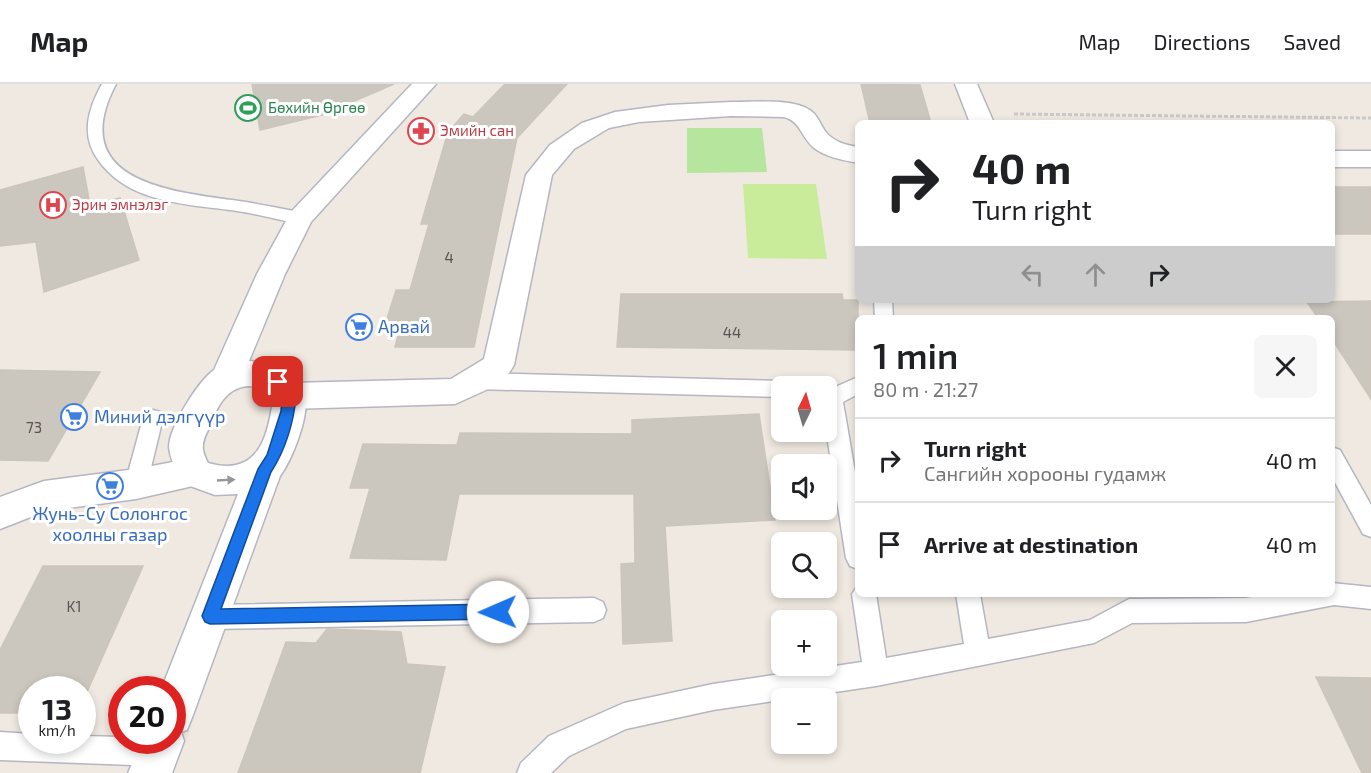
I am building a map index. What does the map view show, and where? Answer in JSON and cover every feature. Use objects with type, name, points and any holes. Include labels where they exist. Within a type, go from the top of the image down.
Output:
[{"type":"street","points":[[194,473],[186,449],[187,440],[213,390],[226,379],[271,274],[300,218],[425,84]]},
{"type":"street","points":[[966,84],[979,118]]},
{"type":"street","points":[[289,396],[455,391],[498,365],[539,176],[554,153],[577,136],[603,122],[648,114],[776,109],[795,111],[806,117],[817,137],[833,150],[855,154]]},
{"type":"street","points":[[1335,159],[1371,159]]},
{"type":"street","points":[[186,679],[265,469],[273,457],[288,411],[289,396],[278,382],[251,373],[226,379]]},
{"type":"street","points":[[0,513],[44,496],[136,484],[194,473],[221,483],[265,469]]},
{"type":"lane","points":[[109,84],[98,104],[94,120],[94,137],[102,155],[119,174],[138,185],[165,195],[300,218]]},
{"type":"lane","points":[[475,381],[771,389]]},
{"type":"lane","points":[[837,393],[855,386]]},
{"type":"lane","points":[[136,484],[153,418]]},
{"type":"lane","points":[[837,441],[855,541]]},
{"type":"lane","points":[[1335,461],[1371,527]]},
{"type":"lane","points":[[1335,592],[1371,598]]},
{"type":"lane","points":[[864,597],[876,673]]},
{"type":"lane","points":[[969,597],[978,653]]},
{"type":"lane","points":[[531,773],[559,746],[624,716],[713,697],[876,673],[1094,631],[1129,611],[1246,610],[1309,597]]},
{"type":"lane","points":[[210,616],[594,610]]},
{"type":"lane","points":[[0,746],[108,745]]},
{"type":"path","points":[[979,118],[1371,118]]},
{"type":"green space","points":[[687,128],[762,128],[767,172],[687,173]]},
{"type":"green space","points":[[743,184],[816,184],[827,259],[748,258]]},
{"type":"building","points":[[252,84],[394,84],[322,115],[260,130]]},
{"type":"building","points":[[505,84],[567,84],[517,138],[474,347],[395,347],[402,322],[386,322],[396,290],[410,290],[429,224],[421,224],[448,132],[464,114],[473,117]]},
{"type":"building","points":[[861,84],[920,85],[930,120],[869,120]]},
{"type":"building","points":[[83,167],[90,205],[120,198],[139,260],[44,292],[36,242],[0,246],[0,190]]},
{"type":"building","points":[[1335,187],[1371,187],[1371,234],[1335,234]]},
{"type":"building","points":[[621,294],[842,294],[843,300],[855,300],[855,303],[858,303],[858,315],[855,315],[855,350],[617,347]]},
{"type":"building","points":[[1371,301],[1371,399],[1335,344],[1335,315],[1316,315],[1308,303]]},
{"type":"building","points":[[0,370],[100,372],[48,461],[0,460]]},
{"type":"building","points":[[759,414],[771,494],[771,520],[775,520],[665,526],[672,641],[623,644],[621,564],[635,563],[634,494],[459,494],[446,560],[350,558],[370,488],[350,488],[363,444],[457,445],[460,433],[632,434],[632,420]]},
{"type":"building","points":[[43,566],[143,566],[94,676],[18,676],[18,713],[0,713],[0,650]]},
{"type":"building","points":[[327,629],[401,632],[407,664],[445,667],[420,773],[238,773],[286,642],[316,643]]},
{"type":"building","points":[[1316,677],[1371,678],[1371,773],[1362,773]]},
{"type":"place","name":"Бөхийн Өргөө","points":[[248,108]]},
{"type":"place","name":"Эмийн сан","points":[[421,131]]},
{"type":"place","name":"Эрин эмнэлэг","points":[[53,205]]},
{"type":"place","name":"Арвай","points":[[359,327]]},
{"type":"place","name":"Миний дэлгүүр","points":[[74,417]]},
{"type":"place","name":"Жунь-Су Солонгос хоолны газар","points":[[110,486]]},
{"type":"route","points":[[278,382],[289,396],[288,411],[273,457],[265,469],[210,616],[498,612]]}]
